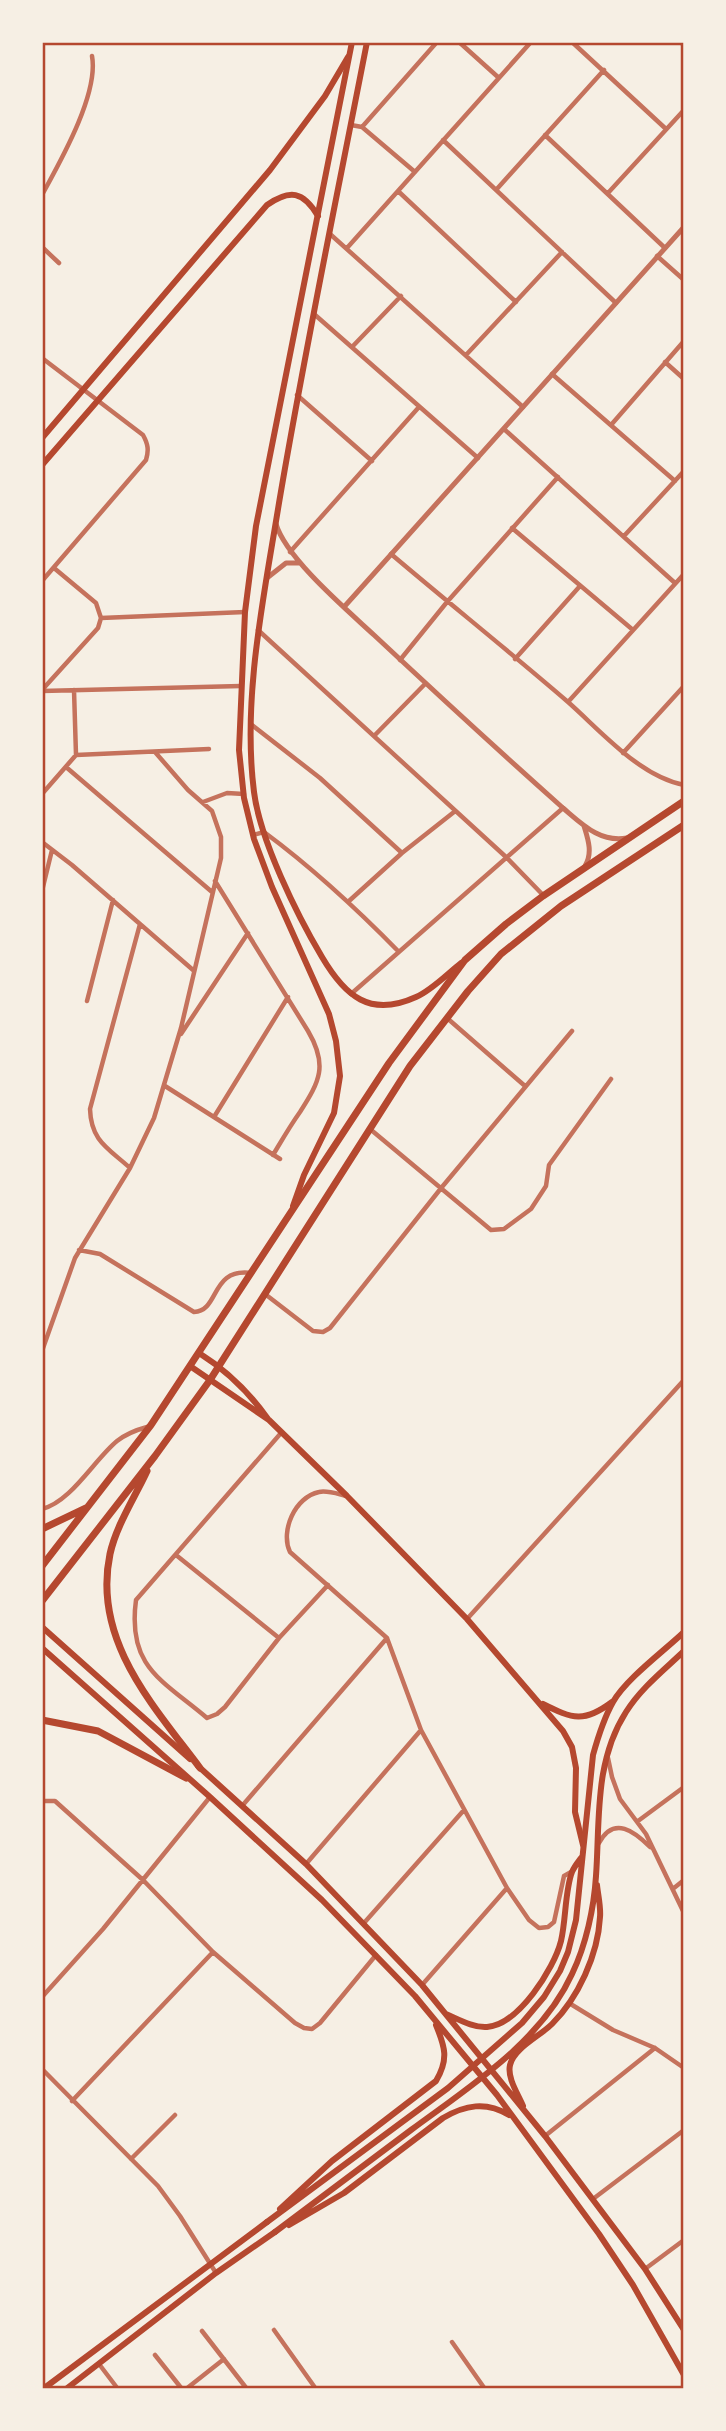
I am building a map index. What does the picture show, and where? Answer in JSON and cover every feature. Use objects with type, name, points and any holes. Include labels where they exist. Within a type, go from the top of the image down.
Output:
[{"type":"highway","points":[[42,1566],[151,1425],[388,1063],[465,960],[543,896],[684,802]]},
{"type":"highway","points":[[42,1601],[155,1456],[210,1380],[410,1066],[447,1018],[501,954],[561,906],[684,825]]},
{"type":"highway","points":[[155,1456],[111,1553],[108,1604],[120,1650],[133,1677],[200,1768]]},
{"type":"highway","points":[[42,1528],[89,1506]]},
{"type":"highway","points":[[42,1720],[98,1731],[186,1778]]},
{"type":"main road","points":[[288,1218],[304,1175],[334,1113],[340,1076],[336,1041],[329,1014],[272,887],[253,835],[244,794],[239,750],[245,612],[256,526],[352,42]]},
{"type":"main road","points":[[367,42],[297,395],[258,631],[252,725],[254,794],[264,832],[307,931],[332,974],[351,994],[366,1004],[392,1006],[418,996],[465,960]]},
{"type":"main road","points":[[42,438],[300,132],[325,96],[350,52]]},
{"type":"main road","points":[[42,465],[267,205],[276,199],[295,194],[304,198],[317,216]]},
{"type":"main road","points":[[199,1353],[218,1365],[256,1402],[281,1433],[347,1496],[467,1619],[564,1731],[572,1747],[576,1768],[575,1812],[583,1845]]},
{"type":"main road","points":[[190,1366],[269,1420]]},
{"type":"main road","points":[[42,1627],[306,1864],[422,1985],[526,2111],[593,2199],[645,2269],[684,2330]]},
{"type":"main road","points":[[541,1704],[573,1717],[596,1715],[613,1702],[684,1632]]},
{"type":"main road","points":[[42,1648],[210,1797],[377,1954],[497,2095],[606,2244],[633,2285],[684,2375]]},
{"type":"main road","points":[[526,2111],[509,2073],[513,2057],[552,2024],[569,2003],[588,1967],[598,1933],[600,1915],[596,1879],[597,1845],[601,1783],[607,1753],[627,1710],[649,1684],[684,1651]]},
{"type":"main road","points":[[43,2389],[448,2088],[522,2023],[544,1997],[568,1952],[576,1920],[593,1755],[613,1702]]},
{"type":"main road","points":[[444,2013],[479,2027],[489,2027],[503,2021],[525,2003],[544,1979],[560,1945],[572,1872],[582,1857]]},
{"type":"main road","points":[[65,2389],[216,2273],[476,2082],[532,2031],[562,1994],[581,1953],[596,1879]]},
{"type":"main road","points":[[267,2222],[295,2192],[436,2081],[443,2070],[445,2059],[443,2042],[434,2020]]},
{"type":"main road","points":[[275,2232],[344,2193],[455,2111],[481,2106],[501,2110],[512,2116]]},
{"type":"street","points":[[362,127],[437,42]]},
{"type":"street","points":[[459,42],[499,78]]},
{"type":"street","points":[[347,248],[531,42]]},
{"type":"street","points":[[572,42],[666,129]]},
{"type":"street","points":[[42,195],[78,126],[92,68],[92,56]]},
{"type":"street","points":[[496,190],[604,70]]},
{"type":"street","points":[[608,193],[684,110]]},
{"type":"street","points":[[351,125],[362,127],[415,172]]},
{"type":"street","points":[[545,135],[665,248]]},
{"type":"street","points":[[443,140],[616,303]]},
{"type":"street","points":[[398,191],[516,302]]},
{"type":"street","points":[[344,607],[684,227]]},
{"type":"street","points":[[330,234],[523,407]]},
{"type":"street","points":[[42,247],[59,263]]},
{"type":"street","points":[[466,355],[562,252]]},
{"type":"street","points":[[657,257],[684,280]]},
{"type":"street","points":[[352,347],[401,296]]},
{"type":"street","points":[[314,314],[478,458]]},
{"type":"street","points":[[611,425],[684,341]]},
{"type":"street","points":[[42,358],[144,435],[148,452],[146,460],[42,581]]},
{"type":"street","points":[[665,362],[684,379]]},
{"type":"street","points":[[552,374],[675,481]]},
{"type":"street","points":[[297,395],[372,461]]},
{"type":"street","points":[[289,552],[419,407]]},
{"type":"street","points":[[503,429],[675,583]]},
{"type":"street","points":[[624,536],[684,471]]},
{"type":"street","points":[[400,660],[447,602],[558,477]]},
{"type":"street","points":[[276,523],[289,552],[344,607],[562,808],[584,826],[605,838],[618,840],[630,837]]},
{"type":"street","points":[[512,528],[634,631]]},
{"type":"street","points":[[391,554],[568,702],[623,753],[667,780],[684,785]]},
{"type":"street","points":[[267,578],[286,563],[302,564]]},
{"type":"street","points":[[42,690],[98,628],[102,618],[96,603],[54,568]]},
{"type":"street","points":[[568,702],[684,574]]},
{"type":"street","points":[[515,659],[580,586]]},
{"type":"street","points":[[102,618],[245,612]]},
{"type":"street","points":[[258,631],[506,858],[543,896]]},
{"type":"street","points":[[374,736],[425,684]]},
{"type":"street","points":[[42,690],[241,686]]},
{"type":"street","points":[[623,753],[684,686]]},
{"type":"street","points":[[42,794],[76,755],[74,690]]},
{"type":"street","points":[[252,725],[320,778],[402,853]]},
{"type":"street","points":[[76,755],[209,749]]},
{"type":"street","points":[[42,1351],[79,1250],[130,1168],[147,1134],[165,1086],[221,858],[221,837],[215,817],[155,752]]},
{"type":"street","points":[[66,767],[212,892]]},
{"type":"street","points":[[203,802],[227,793],[244,794]]},
{"type":"street","points":[[351,994],[562,808]]},
{"type":"street","points":[[349,901],[402,853],[454,812]]},
{"type":"street","points":[[582,869],[588,860],[590,849],[584,826]]},
{"type":"street","points":[[253,835],[264,832],[349,901],[398,952]]},
{"type":"street","points":[[42,842],[194,971]]},
{"type":"street","points":[[42,891],[52,850]]},
{"type":"street","points":[[215,881],[313,1039],[320,1055],[320,1071],[312,1094],[273,1155]]},
{"type":"street","points":[[88,1001],[113,900]]},
{"type":"street","points":[[130,1168],[94,1136],[90,1109],[140,924]]},
{"type":"street","points":[[178,1039],[248,933]]},
{"type":"street","points":[[214,1117],[288,998]]},
{"type":"street","points":[[447,1018],[525,1086]]},
{"type":"street","points":[[265,1294],[313,1331],[327,1331],[572,1031]]},
{"type":"street","points":[[369,1129],[491,1230],[504,1229],[531,1209],[546,1186],[549,1165],[611,1079]]},
{"type":"street","points":[[165,1086],[280,1159]]},
{"type":"street","points":[[79,1250],[100,1254],[194,1312],[204,1309],[227,1276],[236,1272],[252,1273]]},
{"type":"street","points":[[467,1619],[684,1380]]},
{"type":"street","points":[[42,1509],[59,1501],[115,1443],[129,1433],[151,1425]]},
{"type":"street","points":[[281,1433],[136,1600],[136,1644],[148,1669],[206,1718],[225,1707],[279,1637],[328,1585]]},
{"type":"street","points":[[347,1496],[322,1491],[312,1494],[300,1504],[286,1532],[286,1543],[290,1552],[387,1638],[421,1730],[508,1888],[529,1920],[539,1928],[548,1927],[554,1922],[564,1876],[572,1872]]},
{"type":"street","points":[[176,1555],[279,1637]]},
{"type":"street","points":[[242,1807],[387,1638]]},
{"type":"street","points":[[306,1864],[421,1730]]},
{"type":"street","points":[[607,1753],[620,1799],[638,1821],[684,1913]]},
{"type":"street","points":[[638,1821],[684,1787]]},
{"type":"street","points":[[42,1997],[210,1797]]},
{"type":"street","points":[[42,1801],[55,1801],[143,1880],[213,1952],[304,2028],[313,2029],[377,1954]]},
{"type":"street","points":[[364,1923],[464,1810]]},
{"type":"street","points":[[597,1845],[607,1832],[623,1828],[631,1830],[653,1850]]},
{"type":"street","points":[[673,1888],[684,1880]]},
{"type":"street","points":[[422,1985],[508,1888]]},
{"type":"street","points":[[72,2101],[213,1952]]},
{"type":"street","points":[[569,2003],[613,2030],[655,2048],[684,2068]]},
{"type":"street","points":[[545,2136],[655,2048]]},
{"type":"street","points":[[42,2068],[158,2186],[216,2273]]},
{"type":"street","points":[[131,2159],[174,2115]]},
{"type":"street","points":[[593,2199],[684,2130]]},
{"type":"street","points":[[645,2269],[684,2239]]},
{"type":"street","points":[[274,2330],[316,2389]]},
{"type":"street","points":[[202,2331],[247,2389]]},
{"type":"street","points":[[452,2342],[485,2389]]},
{"type":"street","points":[[155,2355],[184,2389],[224,2359]]},
{"type":"street","points":[[99,2364],[118,2389]]}]
